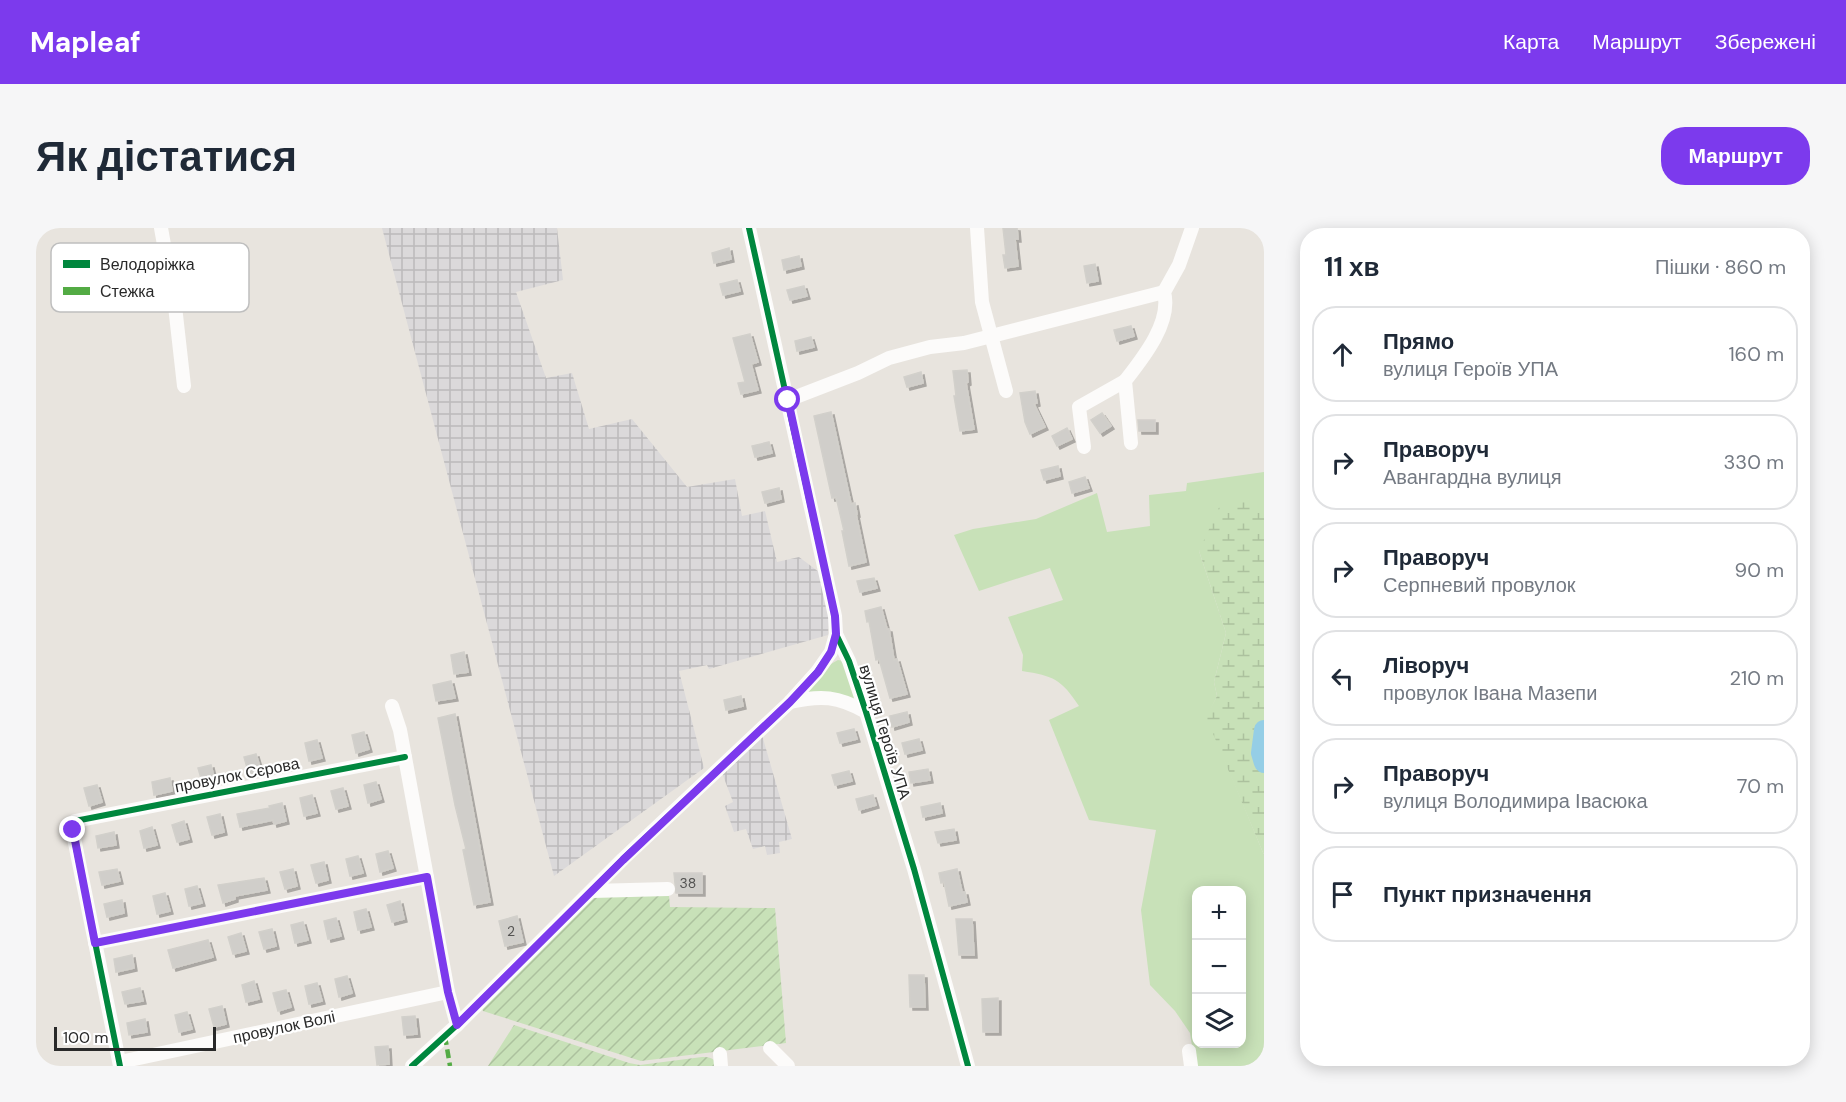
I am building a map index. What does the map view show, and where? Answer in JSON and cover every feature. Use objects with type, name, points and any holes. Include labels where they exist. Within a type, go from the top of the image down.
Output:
[{"type":"street","points":[[161,228],[164,243]]},
{"type":"street","name":"вулиця Героїв УПА","points":[[749,228],[835,616],[836,634],[849,661],[866,712],[914,869],[968,1066]]},
{"type":"street","points":[[977,228],[982,302],[1006,391]]},
{"type":"street","points":[[1084,447],[1078,407],[1125,381],[1155,340],[1167,304],[1164,292],[1179,265],[1192,228]]},
{"type":"street","points":[[788,400],[858,373],[889,358],[930,347],[964,343],[1164,292]]},
{"type":"street","points":[[176,312],[184,386]]},
{"type":"street","points":[[1125,381],[1131,443]]},
{"type":"street","points":[[412,1066],[790,702],[818,672],[831,652],[836,634]]},
{"type":"street","points":[[790,702],[813,696],[832,698],[850,703],[866,712]]},
{"type":"street","points":[[392,706],[400,730],[448,992],[457,1025]]},
{"type":"street","name":"провулок Сєрова","points":[[95,943],[74,838],[75,821],[405,757]]},
{"type":"street","points":[[120,1064],[95,943],[427,877]]},
{"type":"street","points":[[592,891],[668,889]]},
{"type":"street","name":"провулок Волі","points":[[120,1064],[448,992]]},
{"type":"street","points":[[770,1047],[788,1066]]},
{"type":"street","points":[[1189,1051],[1191,1066]]},
{"type":"shaded area","points":[[382,228],[557,228],[563,280],[516,292],[546,378],[572,373],[589,429],[632,419],[687,487],[735,479],[742,516],[765,511],[777,562],[799,557],[819,572],[829,618],[828,635],[709,669],[707,665],[679,671],[704,768],[554,876]]},
{"type":"shaded area","points":[[762,735],[792,839],[779,842],[780,853],[767,855],[765,846],[753,849],[746,829],[734,832],[725,806],[733,802],[722,773]]},
{"type":"green space","points":[[1264,472],[1264,499],[1249,499],[1199,551],[1226,633],[1214,682],[1217,696],[1207,717],[1264,855],[1264,1066],[1195,1066],[1192,1048],[1246,1048],[1246,886],[1192,886],[1192,1046],[1190,1033],[1175,1011],[1150,985],[1141,910],[1156,830],[1089,820],[1049,720],[1079,706],[1056,680],[1022,671],[1023,655],[1008,617],[1063,600],[1050,568],[979,591],[954,535],[973,529],[1036,519],[1097,493],[1107,532],[1150,526],[1149,495],[1186,491],[1187,483]]},
{"type":"green space","points":[[1264,499],[1264,855],[1206,717],[1217,696],[1214,682],[1226,633],[1199,551],[1221,503]]},
{"type":"green space","points":[[838,660],[843,661],[861,705],[804,696],[829,665]]},
{"type":"green space","points":[[595,896],[669,896],[670,907],[775,908],[786,1043],[641,1061],[483,1011],[482,1008]]},
{"type":"green space","points":[[514,1025],[629,1063],[640,1065],[705,1057],[714,1060],[719,1066],[488,1066]]},
{"type":"building","points":[[1003,228],[1017,228],[1018,239],[1015,239],[1018,266],[1005,268]]},
{"type":"building","points":[[729,248],[731,259],[714,263],[712,253]]},
{"type":"building","points":[[799,256],[801,266],[784,270],[782,260]]},
{"type":"building","points":[[1095,264],[1098,281],[1087,283],[1084,266]]},
{"type":"building","points":[[737,280],[740,291],[723,295],[720,284]]},
{"type":"building","points":[[804,286],[807,296],[790,300],[787,290]]},
{"type":"building","points":[[1131,326],[1134,336],[1117,341],[1114,330]]},
{"type":"building","points":[[750,334],[758,362],[751,364],[758,390],[741,394],[738,383],[745,382],[733,338]]},
{"type":"building","points":[[811,337],[814,347],[797,351],[795,341]]},
{"type":"building","points":[[967,370],[968,382],[966,383],[974,429],[960,431],[954,396],[956,396],[953,371]]},
{"type":"building","points":[[921,372],[923,383],[907,387],[904,377]]},
{"type":"building","points":[[1035,391],[1037,403],[1034,404],[1045,427],[1030,434],[1025,422],[1020,393]]},
{"type":"building","points":[[831,412],[851,504],[855,503],[866,562],[849,566],[842,531],[844,531],[836,497],[832,498],[814,416]]},
{"type":"building","points":[[1102,413],[1111,426],[1100,433],[1091,420]]},
{"type":"building","points":[[1138,420],[1155,420],[1155,431],[1139,431]]},
{"type":"building","points":[[1067,428],[1072,439],[1057,446],[1052,436]]},
{"type":"building","points":[[769,442],[772,453],[755,457],[752,446]]},
{"type":"building","points":[[1058,466],[1060,476],[1044,480],[1041,470]]},
{"type":"building","points":[[1085,477],[1089,488],[1072,493],[1069,482]]},
{"type":"building","points":[[779,488],[781,499],[765,503],[762,492]]},
{"type":"building","points":[[874,578],[877,588],[860,592],[857,581]]},
{"type":"building","points":[[881,607],[887,629],[889,629],[894,660],[897,659],[907,694],[890,698],[879,659],[876,660],[865,611]]},
{"type":"building","points":[[464,652],[468,672],[454,674],[451,655]]},
{"type":"building","points":[[451,681],[455,698],[436,701],[433,685]]},
{"type":"building","points":[[741,696],[743,706],[726,710],[724,700]]},
{"type":"building","points":[[907,712],[909,722],[892,727],[890,716]]},
{"type":"building","points":[[455,714],[490,902],[474,905],[463,850],[466,849],[438,718]]},
{"type":"building","points":[[854,729],[857,739],[840,743],[837,733]]},
{"type":"building","points":[[364,732],[369,749],[356,753],[352,735]]},
{"type":"building","points":[[919,739],[922,750],[905,754],[902,743]]},
{"type":"building","points":[[317,740],[322,758],[309,761],[305,743]]},
{"type":"building","points":[[256,754],[261,771],[249,775],[244,757]]},
{"type":"building","points":[[211,765],[215,782],[203,785],[198,768]]},
{"type":"building","points":[[928,769],[930,780],[911,783],[909,772]]},
{"type":"building","points":[[849,771],[852,781],[835,785],[832,775]]},
{"type":"building","points":[[170,778],[172,791],[154,795],[152,782]]},
{"type":"building","points":[[376,782],[381,799],[368,803],[364,785]]},
{"type":"building","points":[[97,785],[102,802],[89,806],[84,788]]},
{"type":"building","points":[[343,788],[348,806],[336,809],[331,791]]},
{"type":"building","points":[[312,795],[317,813],[304,816],[300,798]]},
{"type":"building","points":[[873,795],[876,805],[859,810],[856,799]]},
{"type":"building","points":[[282,803],[286,821],[274,824],[273,820],[240,827],[237,814],[270,808],[269,806]]},
{"type":"building","points":[[940,803],[942,813],[923,817],[921,807]]},
{"type":"building","points":[[220,814],[224,832],[212,835],[207,817]]},
{"type":"building","points":[[184,821],[189,839],[177,842],[172,825]]},
{"type":"building","points":[[152,827],[157,845],[144,848],[140,831]]},
{"type":"building","points":[[954,829],[956,840],[938,843],[935,832]]},
{"type":"building","points":[[114,832],[116,845],[98,848],[96,836]]},
{"type":"building","points":[[388,851],[393,868],[380,872],[376,854]]},
{"type":"building","points":[[358,856],[363,873],[350,876],[346,859]]},
{"type":"building","points":[[324,862],[328,880],[316,883],[311,865]]},
{"type":"building","points":[[117,869],[120,881],[102,885],[99,872]]},
{"type":"building","points":[[293,869],[297,886],[285,889],[280,872]]},
{"type":"building","points":[[957,869],[962,892],[965,892],[967,902],[949,906],[944,882],[941,883],[939,873]]},
{"type":"building","points":[[674,873],[702,873],[702,893],[676,893]]},
{"type":"building","points":[[264,878],[267,890],[235,896],[235,899],[223,903],[218,885]]},
{"type":"building","points":[[197,886],[202,903],[189,906],[185,889]]},
{"type":"building","points":[[165,893],[170,911],[157,914],[153,896]]},
{"type":"building","points":[[122,900],[124,913],[107,917],[104,904]]},
{"type":"building","points":[[400,901],[404,919],[392,922],[387,905]]},
{"type":"building","points":[[366,909],[371,927],[358,930],[354,912]]},
{"type":"building","points":[[517,916],[523,942],[505,946],[499,921]]},
{"type":"building","points":[[336,918],[341,936],[328,939],[324,921]]},
{"type":"building","points":[[956,919],[972,919],[974,955],[959,955]]},
{"type":"building","points":[[303,922],[308,940],[295,943],[291,925]]},
{"type":"building","points":[[272,929],[276,946],[264,949],[259,932]]},
{"type":"building","points":[[241,933],[246,951],[233,954],[228,937]]},
{"type":"building","points":[[208,940],[213,957],[173,968],[168,950]]},
{"type":"building","points":[[132,955],[134,968],[116,972],[114,959]]},
{"type":"building","points":[[909,975],[924,975],[925,1007],[910,1007]]},
{"type":"building","points":[[347,976],[352,993],[339,997],[335,979]]},
{"type":"building","points":[[254,981],[259,999],[246,1002],[242,985]]},
{"type":"building","points":[[317,983],[322,1001],[309,1004],[305,986]]},
{"type":"building","points":[[140,988],[143,1001],[125,1004],[122,992]]},
{"type":"building","points":[[286,990],[291,1007],[278,1011],[273,993]]},
{"type":"building","points":[[998,998],[998,1032],[983,1032],[982,999]]},
{"type":"building","points":[[222,1006],[226,1024],[214,1027],[209,1009]]},
{"type":"building","points":[[187,1012],[192,1029],[179,1032],[175,1015]]},
{"type":"building","points":[[415,1016],[417,1034],[404,1035],[402,1017]]},
{"type":"building","points":[[145,1019],[147,1032],[129,1035],[127,1023]]},
{"type":"building","points":[[388,1046],[389,1064],[377,1065],[375,1047]]},
{"type":"waterway","points":[[1264,730],[1261,753],[1264,763]]},
{"type":"marked path","points":[[445,1036],[450,1066]]},
{"type":"cycle path","points":[[749,228],[835,616],[836,634],[849,661],[866,712],[914,869],[968,1066]]},
{"type":"cycle path","points":[[412,1066],[457,1025],[623,859],[790,702],[817,672],[831,652],[836,634]]},
{"type":"cycle path","points":[[120,1066],[74,838],[75,821],[405,757]]},
{"type":"route","points":[[73,830],[95,943],[427,877],[448,992],[457,1025],[623,860],[790,702],[818,672],[831,652],[836,634],[835,616],[788,400]]}]
